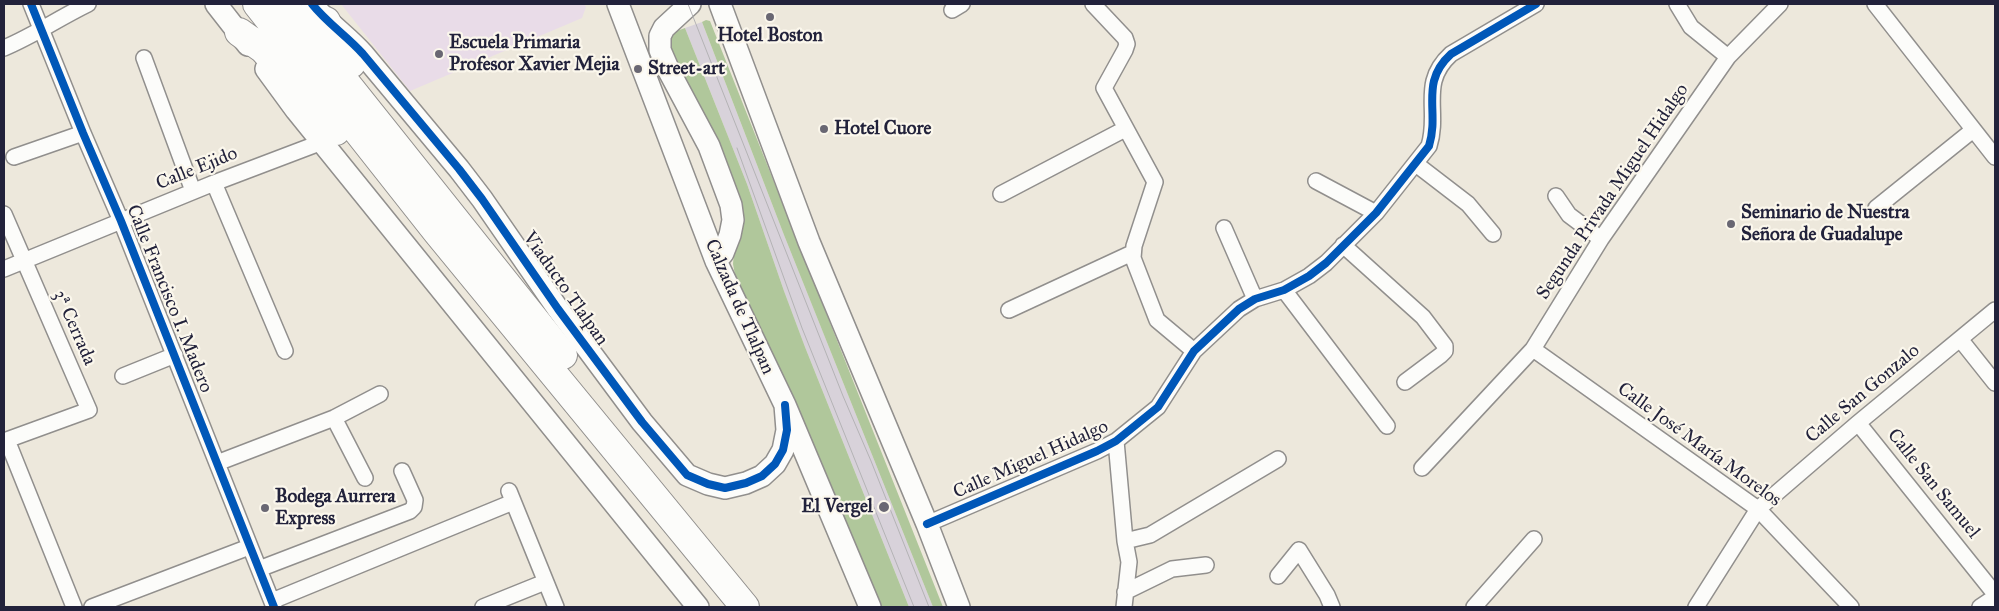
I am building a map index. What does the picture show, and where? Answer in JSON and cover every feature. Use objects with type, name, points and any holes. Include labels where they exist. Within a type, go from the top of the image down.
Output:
[{"type":"highway","points":[[257,4],[458,257],[745,607]]},
{"type":"highway","name":"Viaducto Tlalpan","points":[[283,4],[655,472],[767,607]]},
{"type":"highway","points":[[319,12],[341,52],[418,152],[437,196]]},
{"type":"highway","points":[[239,32],[263,49],[292,84],[321,113],[419,232],[436,246],[458,257]]},
{"type":"main road","points":[[216,4],[296,110],[698,607]]},
{"type":"main road","points":[[690,4],[664,28],[660,36],[660,50],[670,73],[709,146],[731,205],[733,220],[730,235],[723,253],[716,261]]},
{"type":"main road","points":[[720,4],[809,242],[927,524],[959,607]]},
{"type":"main road","name":"Calzada de Tlalpan","points":[[623,5],[716,261],[785,405],[870,607]]},
{"type":"main road","name":"Viaducto Tlalpan","points":[[319,12],[363,54],[459,169],[580,339],[642,422],[687,475],[708,484],[725,488],[746,483],[762,476],[775,464],[783,450],[787,430],[785,405]]},
{"type":"street","name":"Calle Francisco I. Madero","points":[[31,4],[121,221],[273,604]]},
{"type":"street","points":[[4,48],[41,31],[57,19],[88,4]]},
{"type":"street","points":[[1093,4],[1125,38],[1127,44],[1125,50],[1104,88],[1155,182],[1132,253],[1133,258],[1157,320],[1194,350]]},
{"type":"street","name":"Calle Miguel Hidalgo","points":[[927,524],[1097,451],[1116,441],[1158,407],[1194,350],[1239,309],[1255,299],[1284,290],[1309,276],[1326,263],[1376,213],[1429,146],[1432,136],[1432,86],[1435,72],[1442,62],[1450,54],[1536,4]]},
{"type":"street","points":[[1677,4],[1691,27],[1728,57]]},
{"type":"street","name":"Segunda Privada Miguel Hidalgo","points":[[1422,468],[1532,349],[1601,239],[1728,57],[1780,4]]},
{"type":"street","points":[[1876,4],[1995,157]]},
{"type":"street","points":[[144,58],[193,192]]},
{"type":"street","points":[[1001,194],[1125,128]]},
{"type":"street","points":[[1876,208],[1973,130]]},
{"type":"street","points":[[14,157],[83,133]]},
{"type":"street","name":"Calle Ejido","points":[[4,268],[214,183],[322,142]]},
{"type":"street","points":[[1416,164],[1468,204],[1493,234]]},
{"type":"street","points":[[1316,181],[1376,213]]},
{"type":"street","points":[[214,183],[285,351]]},
{"type":"street","points":[[1556,196],[1569,214],[1601,239]]},
{"type":"street","name":"3ª Cerrada","points":[[4,214],[89,410],[5,440]]},
{"type":"street","points":[[1224,228],[1255,299]]},
{"type":"street","points":[[1343,245],[1423,317],[1445,346],[1445,351],[1441,355],[1405,382]]},
{"type":"street","points":[[1010,310],[1132,253]]},
{"type":"street","points":[[1284,290],[1387,426]]},
{"type":"street","name":"Calle San Gonzalo","points":[[1700,606],[1758,509],[1858,422],[1995,310]]},
{"type":"street","points":[[1960,339],[1995,384]]},
{"type":"street","name":"Calle José María Morelos","points":[[1532,349],[1758,509],[1851,607]]},
{"type":"street","points":[[123,376],[174,355]]},
{"type":"street","points":[[217,463],[334,418],[380,394]]},
{"type":"street","points":[[334,418],[364,478]]},
{"type":"street","name":"Calle San Samuel","points":[[1858,422],[1995,596]]},
{"type":"street","points":[[5,440],[74,607]]},
{"type":"street","points":[[1116,441],[1125,541],[1129,562],[1125,600]]},
{"type":"street","points":[[1125,541],[1150,535],[1278,459]]},
{"type":"street","points":[[259,569],[410,511],[414,507],[415,500],[402,471]]},
{"type":"street","points":[[273,604],[511,496],[556,607]]},
{"type":"street","points":[[1474,607],[1534,538]]},
{"type":"street","points":[[92,607],[249,547]]},
{"type":"street","points":[[1278,576],[1299,550],[1329,601]]},
{"type":"street","points":[[1125,600],[1172,569],[1206,565]]},
{"type":"street","points":[[483,607],[545,582]]},
{"type":"street","points":[[1980,607],[1995,596]]},
{"type":"shaded area","name":"Escuela Primaria Profesor Xavier Mejia","points":[[341,4],[584,4],[586,7],[582,18],[410,91]]},
{"type":"shaded area","points":[[702,22],[784,235],[933,607],[909,607],[805,347],[747,184],[685,28]]},
{"type":"green space","points":[[710,21],[943,607],[933,607],[784,235],[702,22]]},
{"type":"green space","points":[[685,28],[747,184],[805,347],[909,607],[876,607],[735,275],[733,264],[735,239],[666,41],[674,32]]},
{"type":"tram line","points":[[688,4],[843,396],[929,607]]},
{"type":"tram line","points":[[737,148],[802,328],[914,607]]},
{"type":"cycle path","points":[[31,4],[121,221],[274,607]]},
{"type":"cycle path","points":[[312,4],[363,54],[459,169],[558,309],[642,422],[687,475],[708,484],[725,488],[746,483],[762,476],[775,464],[783,450],[787,430],[785,405]]},
{"type":"cycle path","points":[[927,524],[1097,451],[1116,441],[1158,407],[1194,351],[1239,309],[1255,299],[1284,290],[1309,276],[1326,263],[1376,213],[1429,146],[1433,121],[1433,87],[1441,65],[1451,54],[1536,4]]},
{"type":"place","name":"Hotel Boston","points":[[770,17]]},
{"type":"place","name":"Escuela Primaria Profesor Xavier Mejia","points":[[439,54]]},
{"type":"place","name":"Street-art","points":[[638,69]]},
{"type":"place","name":"Hotel Cuore","points":[[824,129]]},
{"type":"place","name":"Seminario de Nuestra Señora de Guadalupe","points":[[1731,224]]},
{"type":"place","name":"El Vergel","points":[[884,507]]},
{"type":"place","name":"Bodega Aurrera Express","points":[[265,508]]}]
